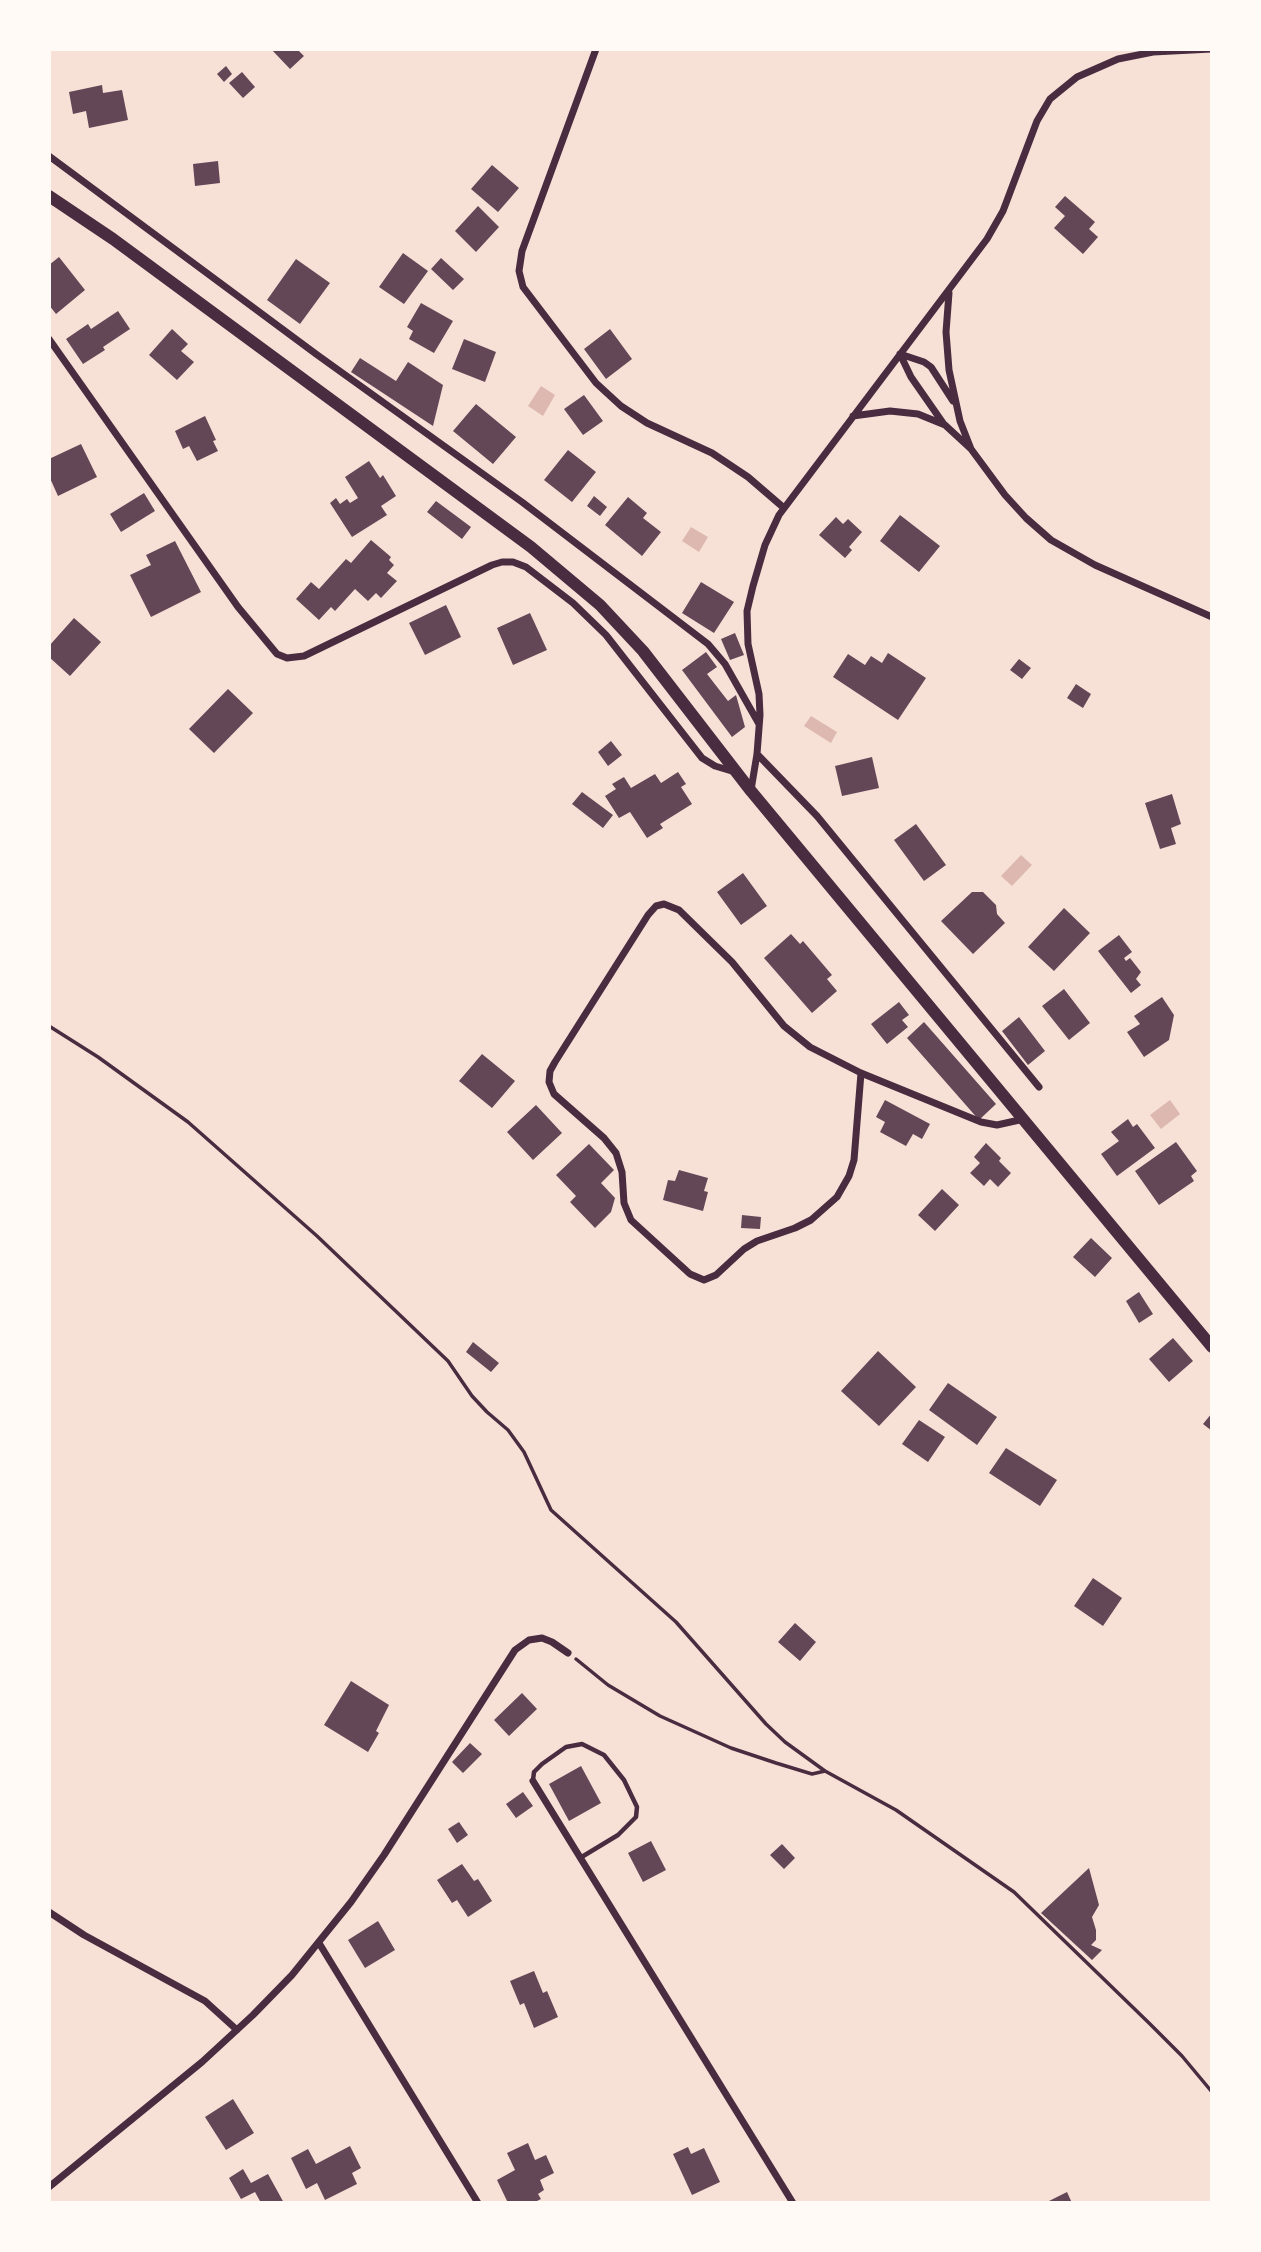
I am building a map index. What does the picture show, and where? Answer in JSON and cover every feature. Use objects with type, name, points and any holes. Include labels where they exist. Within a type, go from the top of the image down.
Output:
[{"type":"street","points":[[596,49],[522,251],[519,271],[523,287],[600,387],[621,406],[639,419],[701,447],[724,461],[748,477],[783,508]]},
{"type":"street","points":[[751,791],[760,725],[759,694],[748,644],[747,611],[752,586],[768,538],[783,508],[979,252],[996,225],[1015,184],[1040,116],[1055,93],[1077,77],[1118,59],[1153,52],[1212,49]]},
{"type":"street","points":[[49,156],[316,354],[522,502],[709,644],[725,664],[760,725]]},
{"type":"street","points":[[49,196],[113,239],[531,547],[600,605],[636,643],[751,791],[1212,1347]]},
{"type":"street","points":[[949,291],[946,345],[950,376],[957,408],[971,449]]},
{"type":"street","points":[[49,340],[238,607],[277,654],[287,658],[300,657],[492,565],[508,561],[517,563],[531,570],[573,603],[606,635],[702,758],[715,766],[737,772]]},
{"type":"street","points":[[900,354],[931,367],[957,408]]},
{"type":"street","points":[[900,354],[911,377],[945,425],[971,449],[1026,518],[1051,540],[1095,565],[1212,617]]},
{"type":"street","points":[[853,416],[901,412],[928,417],[945,425]]},
{"type":"street","points":[[757,754],[817,816],[1038,1087]]},
{"type":"street","points":[[861,1073],[854,1160],[849,1176],[837,1197],[811,1220],[758,1241],[744,1249],[716,1275],[704,1280],[690,1274],[631,1220],[624,1203],[622,1172],[616,1153],[604,1138],[554,1094],[549,1082],[555,1062],[648,915],[656,906],[664,904],[679,910],[732,962],[780,1021],[797,1038],[816,1051],[861,1073],[981,1122],[1003,1125],[1024,1119]]},
{"type":"street","points":[[49,2187],[237,2031],[292,1975],[351,1902],[399,1834],[515,1650],[528,1640],[541,1638],[568,1653]]},
{"type":"street","points":[[533,1781],[793,2203]]},
{"type":"street","points":[[49,1912],[95,1942],[205,2001],[237,2031]]},
{"type":"street","points":[[318,1943],[478,2203]]},
{"type":"lane","points":[[533,1781],[537,1768],[566,1747],[577,1744],[587,1745],[604,1755],[624,1780],[637,1807],[636,1817],[618,1835],[580,1858]]},
{"type":"path","points":[[49,1026],[98,1057],[188,1122],[310,1229],[448,1361],[472,1396],[508,1430],[524,1452],[551,1510],[676,1622],[775,1733],[804,1758],[896,1810],[1014,1892],[1182,2056],[1212,2092]]},
{"type":"path","points":[[568,1653],[608,1685],[660,1716],[731,1748],[811,1774],[824,1771]]},
{"type":"shaded area","points":[[541,386],[555,395],[543,416],[528,406]]},
{"type":"shaded area","points":[[691,527],[708,537],[699,552],[682,541]]},
{"type":"shaded area","points":[[811,716],[837,732],[831,743],[804,726]]},
{"type":"shaded area","points":[[1021,855],[1032,865],[1012,886],[1001,876]]},
{"type":"shaded area","points":[[1170,1100],[1180,1114],[1161,1129],[1150,1115]]},
{"type":"building","points":[[271,49],[297,49],[304,56],[290,69]]},
{"type":"building","points":[[226,66],[232,74],[224,82],[217,74]]},
{"type":"building","points":[[242,72],[255,87],[243,98],[229,83]]},
{"type":"building","points":[[102,85],[103,93],[122,90],[128,120],[89,128],[86,111],[73,114],[69,92]]},
{"type":"building","points":[[218,161],[220,183],[195,186],[193,164]]},
{"type":"building","points":[[492,165],[519,188],[498,212],[471,189]]},
{"type":"building","points":[[1065,196],[1095,222],[1089,229],[1098,237],[1083,254],[1054,228],[1065,216],[1055,207]]},
{"type":"building","points":[[478,206],[499,227],[476,252],[455,231]]},
{"type":"building","points":[[403,253],[428,271],[404,304],[379,287]]},
{"type":"building","points":[[59,257],[85,290],[56,314],[49,305],[49,265]]},
{"type":"building","points":[[441,258],[464,279],[453,290],[431,269]]},
{"type":"building","points":[[296,259],[330,283],[300,324],[267,300]]},
{"type":"building","points":[[421,303],[453,321],[434,353],[409,339],[413,331],[407,327]]},
{"type":"building","points":[[118,311],[130,329],[83,364],[66,339],[88,324],[91,329]]},
{"type":"building","points":[[172,329],[188,344],[181,351],[194,362],[177,380],[149,355]]},
{"type":"building","points":[[610,329],[632,359],[606,379],[584,349]]},
{"type":"building","points":[[464,339],[496,352],[485,382],[452,369]]},
{"type":"building","points":[[360,358],[396,381],[408,362],[443,385],[433,426],[351,372]]},
{"type":"building","points":[[584,395],[603,421],[583,435],[564,409]]},
{"type":"building","points":[[476,404],[516,437],[493,464],[453,431]]},
{"type":"building","points":[[205,416],[218,451],[197,461],[189,446],[183,449],[175,431]]},
{"type":"building","points":[[81,444],[97,477],[58,496],[49,476],[49,459]]},
{"type":"building","points":[[568,450],[596,472],[572,502],[544,480]]},
{"type":"building","points":[[369,461],[380,478],[383,475],[396,496],[381,506],[387,515],[352,537],[330,503],[336,498],[340,504],[347,499],[350,503],[358,498],[345,477]]},
{"type":"building","points":[[144,493],[155,511],[121,532],[110,514]]},
{"type":"building","points":[[594,496],[607,507],[600,516],[587,506]]},
{"type":"building","points":[[628,497],[647,513],[643,518],[661,532],[642,556],[605,525]]},
{"type":"building","points":[[436,501],[471,527],[462,539],[427,512]]},
{"type":"building","points":[[900,515],[940,546],[919,572],[880,541]]},
{"type":"building","points":[[836,517],[843,524],[848,519],[862,532],[849,547],[852,550],[845,558],[819,535]]},
{"type":"building","points":[[371,540],[391,557],[389,560],[394,565],[387,573],[397,581],[381,598],[376,593],[368,601],[355,589],[335,611],[331,607],[319,620],[296,599],[311,582],[319,589],[346,559],[351,563]]},
{"type":"building","points":[[175,541],[201,592],[151,617],[130,575],[151,565],[146,555]]},
{"type":"building","points":[[701,582],[734,602],[714,633],[682,613]]},
{"type":"building","points":[[446,605],[461,637],[425,655],[409,623]]},
{"type":"building","points":[[530,613],[547,650],[513,665],[497,628]]},
{"type":"building","points":[[74,618],[101,642],[70,676],[49,657],[49,646]]},
{"type":"building","points":[[735,633],[744,655],[730,660],[721,639]]},
{"type":"building","points":[[706,652],[717,667],[707,674],[728,701],[736,695],[745,727],[732,737],[682,670]]},
{"type":"building","points":[[888,653],[926,678],[898,720],[833,677],[848,654],[865,665],[871,656],[882,663]]},
{"type":"building","points":[[1019,659],[1031,668],[1022,679],[1010,670]]},
{"type":"building","points":[[1076,684],[1091,694],[1083,708],[1067,698]]},
{"type":"building","points":[[228,689],[253,713],[214,753],[189,729]]},
{"type":"building","points":[[611,741],[622,755],[608,766],[598,752]]},
{"type":"building","points":[[872,757],[879,788],[842,796],[835,766]]},
{"type":"building","points":[[678,772],[686,784],[681,787],[692,804],[660,824],[663,828],[647,838],[630,812],[619,818],[605,796],[616,789],[612,784],[624,777],[631,788],[655,774],[661,783]]},
{"type":"building","points":[[582,792],[613,815],[603,828],[572,804]]},
{"type":"building","points":[[1172,794],[1181,824],[1171,828],[1176,844],[1160,849],[1145,803]]},
{"type":"building","points":[[916,824],[946,865],[924,881],[894,840]]},
{"type":"building","points":[[743,873],[767,906],[741,925],[717,892]]},
{"type":"building","points":[[972,892],[983,892],[996,905],[997,914],[1005,923],[973,954],[941,921]]},
{"type":"building","points":[[1064,908],[1090,933],[1054,971],[1028,947]]},
{"type":"building","points":[[791,934],[800,944],[803,941],[832,975],[827,979],[837,991],[812,1013],[764,958]]},
{"type":"building","points":[[1119,935],[1132,952],[1124,958],[1126,961],[1130,958],[1141,972],[1136,979],[1141,985],[1131,993],[1098,951]]},
{"type":"building","points":[[1064,989],[1090,1023],[1069,1040],[1042,1006]]},
{"type":"building","points":[[1162,997],[1174,1015],[1169,1040],[1144,1057],[1127,1032],[1140,1024],[1134,1016]]},
{"type":"building","points":[[899,1002],[909,1015],[902,1020],[908,1027],[887,1044],[871,1024]]},
{"type":"building","points":[[1019,1017],[1045,1051],[1028,1065],[1002,1031]]},
{"type":"building","points":[[924,1022],[996,1104],[979,1120],[907,1038]]},
{"type":"building","points":[[482,1054],[515,1081],[492,1108],[459,1081]]},
{"type":"building","points":[[885,1100],[930,1124],[922,1139],[913,1134],[906,1146],[880,1132],[885,1122],[876,1117]]},
{"type":"building","points":[[536,1105],[562,1133],[533,1160],[507,1132]]},
{"type":"building","points":[[1128,1119],[1133,1127],[1137,1124],[1155,1148],[1117,1176],[1101,1154],[1119,1141],[1111,1132]]},
{"type":"building","points":[[1176,1142],[1197,1171],[1191,1176],[1194,1181],[1159,1205],[1135,1171]]},
{"type":"building","points":[[986,1143],[1011,1173],[998,1187],[990,1179],[984,1186],[970,1173],[980,1163],[974,1157]]},
{"type":"building","points":[[589,1144],[614,1170],[601,1183],[615,1198],[611,1212],[595,1228],[570,1202],[576,1196],[556,1175]]},
{"type":"building","points":[[679,1170],[708,1178],[703,1211],[663,1200],[668,1180],[675,1181]]},
{"type":"building","points":[[942,1189],[959,1205],[935,1231],[918,1215]]},
{"type":"building","points":[[742,1215],[761,1217],[760,1229],[741,1228]]},
{"type":"building","points":[[1091,1238],[1112,1258],[1095,1277],[1073,1257]]},
{"type":"building","points":[[1139,1292],[1153,1314],[1139,1323],[1126,1301]]},
{"type":"building","points":[[1173,1338],[1193,1361],[1169,1382],[1149,1359]]},
{"type":"building","points":[[473,1342],[499,1363],[491,1372],[466,1352]]},
{"type":"building","points":[[878,1351],[916,1387],[879,1426],[841,1391]]},
{"type":"building","points":[[948,1383],[997,1417],[977,1445],[929,1410]]},
{"type":"building","points":[[1212,1413],[1212,1431],[1203,1424]]},
{"type":"building","points":[[919,1420],[945,1437],[928,1462],[902,1444]]},
{"type":"building","points":[[1006,1448],[1057,1480],[1040,1506],[989,1473]]},
{"type":"building","points":[[1093,1578],[1122,1598],[1103,1626],[1074,1606]]},
{"type":"building","points":[[795,1623],[816,1642],[800,1661],[778,1642]]},
{"type":"building","points":[[351,1681],[389,1705],[376,1731],[379,1733],[368,1752],[324,1725]]},
{"type":"building","points":[[522,1693],[537,1709],[509,1736],[494,1720]]},
{"type":"building","points":[[470,1743],[482,1754],[463,1773],[452,1762]]},
{"type":"building","points":[[581,1766],[601,1803],[569,1821],[549,1784]]},
{"type":"building","points":[[523,1792],[533,1806],[516,1818],[506,1804]]},
{"type":"building","points":[[459,1822],[468,1835],[457,1843],[448,1829]]},
{"type":"building","points":[[651,1841],[666,1870],[643,1882],[628,1853]]},
{"type":"building","points":[[782,1844],[795,1858],[784,1869],[770,1855]]},
{"type":"building","points":[[462,1864],[474,1881],[478,1879],[492,1901],[468,1917],[457,1900],[452,1903],[437,1880]]},
{"type":"building","points":[[1089,1868],[1099,1905],[1092,1917],[1096,1940],[1091,1945],[1102,1950],[1092,1960],[1041,1913]]},
{"type":"building","points":[[378,1921],[395,1950],[365,1968],[348,1940]]},
{"type":"building","points":[[534,1971],[543,1993],[547,1991],[558,2017],[534,2028],[524,2003],[520,2005],[510,1981]]},
{"type":"building","points":[[233,2099],[254,2133],[226,2150],[205,2117]]},
{"type":"building","points":[[528,2143],[535,2160],[546,2155],[554,2173],[540,2180],[544,2190],[538,2194],[541,2199],[533,2203],[508,2203],[497,2180],[515,2170],[507,2153]]},
{"type":"building","points":[[350,2146],[361,2168],[352,2173],[357,2184],[325,2200],[317,2183],[306,2189],[291,2158],[308,2149],[316,2164]]},
{"type":"building","points":[[688,2147],[691,2154],[704,2148],[720,2182],[692,2195],[673,2154]]},
{"type":"building","points":[[243,2169],[251,2183],[268,2174],[284,2203],[261,2203],[255,2192],[241,2199],[229,2178]]},
{"type":"building","points":[[1067,2192],[1072,2203],[1045,2203]]}]
